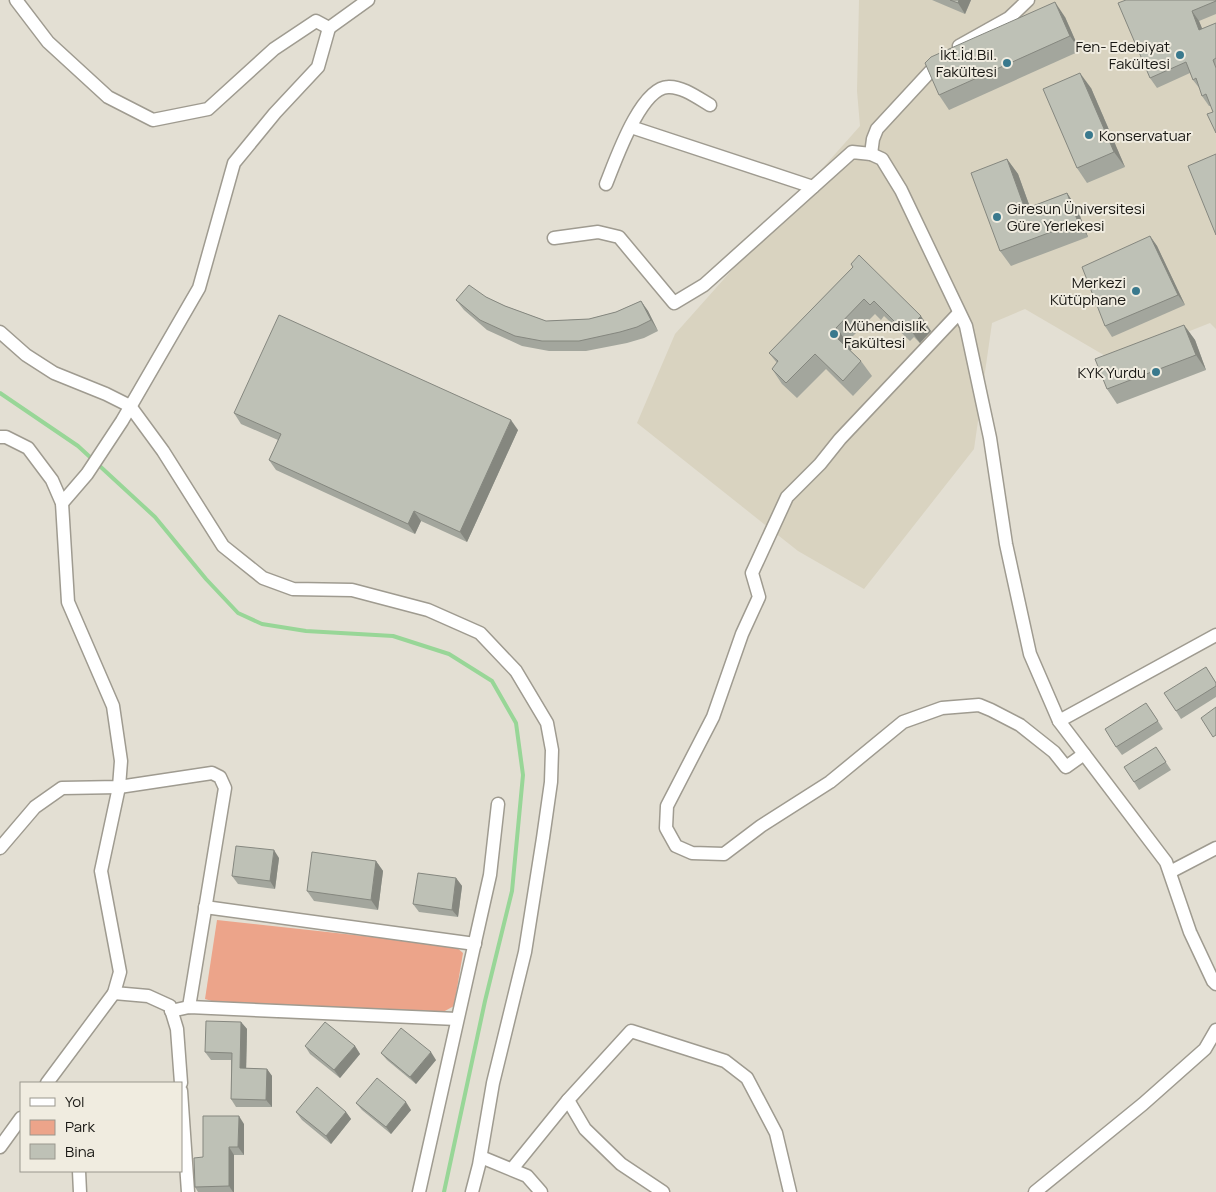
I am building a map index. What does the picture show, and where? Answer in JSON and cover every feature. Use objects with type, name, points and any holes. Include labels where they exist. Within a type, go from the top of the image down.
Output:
[{"type":"street","points":[[16,0],[48,42],[108,97],[153,120],[208,109],[274,49],[316,20],[329,28]]},
{"type":"street","points":[[62,503],[86,474],[122,421],[158,355],[199,288],[234,164],[275,113],[318,67],[329,28],[368,0]]},
{"type":"street","points":[[871,154],[873,139],[877,129],[948,53],[1009,18],[1028,0]]},
{"type":"street","points":[[606,184],[638,111],[652,94],[667,87],[683,90],[710,104]]},
{"type":"street","points":[[630,127],[813,187]]},
{"type":"street","points":[[554,238],[598,232],[619,237],[674,303],[704,285],[852,152],[871,154],[882,159],[901,190],[966,326],[990,438],[1006,544],[1030,654],[1059,721],[1166,862],[1190,932],[1216,984]]},
{"type":"street","points":[[959,314],[787,497],[752,573],[759,597],[742,634],[713,717],[667,806],[666,828],[676,846],[692,852],[724,854],[761,826],[830,782],[903,722],[942,708],[979,705],[992,710],[1020,725],[1054,752],[1066,767],[1084,754]]},
{"type":"street","points":[[0,332],[26,356],[54,373],[130,406],[162,451],[223,546],[264,578],[293,590],[352,590],[428,610],[480,633],[516,671],[547,723],[552,750],[551,782],[525,952],[493,1083],[481,1157],[472,1192]]},
{"type":"street","points":[[0,437],[6,437],[28,448],[52,480],[62,503],[68,602],[113,706],[121,761],[119,787],[101,871],[120,972],[114,993],[48,1082]]},
{"type":"street","points":[[1059,721],[1216,635]]},
{"type":"street","points":[[0,848],[35,807],[62,788],[119,787],[212,774],[220,777],[225,788],[189,1007]]},
{"type":"street","points":[[419,1192],[490,875],[498,804]]},
{"type":"street","points":[[1170,872],[1216,848]]},
{"type":"street","points":[[206,907],[474,944]]},
{"type":"street","points":[[114,993],[148,996],[170,1006],[177,1029],[181,1082]]},
{"type":"street","points":[[171,1011],[189,1007],[457,1019]]},
{"type":"street","points":[[1035,1192],[1171,1080],[1205,1049],[1216,1030]]},
{"type":"street","points":[[512,1169],[568,1100],[631,1031],[724,1061],[747,1078],[776,1133],[790,1192]]},
{"type":"street","points":[[568,1100],[585,1129],[621,1164],[663,1192]]},
{"type":"street","points":[[182,1105],[188,1192]]},
{"type":"street","points":[[0,1147],[20,1119]]},
{"type":"street","points":[[481,1157],[527,1176],[542,1192]]},
{"type":"street","points":[[79,1172],[80,1192]]},
{"type":"shaded area","name":"Giresun Üniversitesi Güre Yerlekesi","points":[[859,0],[1216,0],[1216,329],[1210,323],[1114,361],[1025,309],[992,323],[974,449],[864,589],[798,551],[637,423],[675,334],[860,126],[857,91]]},
{"type":"green space","points":[[217,920],[455,946],[463,953],[454,1006],[443,1012],[218,1003],[205,999]]},
{"type":"building","name":"Fen- Edebiyat Fakültesi","points":[[1126,0],[1216,0],[1192,11],[1199,30],[1216,23],[1216,58],[1213,60],[1216,68],[1216,133],[1207,114],[1213,112],[1206,94],[1202,96],[1196,78],[1193,80],[1186,62],[1150,78],[1118,3]]},
{"type":"building","points":[[1055,2],[1070,36],[939,95],[925,63],[931,57]]},
{"type":"building","name":"Konservatuar","points":[[1080,73],[1114,152],[1077,168],[1043,89]]},
{"type":"building","points":[[1216,154],[1216,235],[1188,166]]},
{"type":"building","points":[[1007,159],[1025,209],[1067,193],[1078,222],[1000,251],[971,173]]},
{"type":"building","name":"Merkezi Kütüphane","points":[[1150,236],[1178,295],[1105,326],[1082,267]]},
{"type":"building","points":[[859,255],[921,316],[909,328],[903,322],[899,326],[874,301],[870,305],[864,299],[836,328],[841,334],[837,338],[861,361],[843,381],[815,354],[786,383],[772,369],[778,361],[769,353],[853,267],[851,264]]},
{"type":"building","points":[[469,285],[486,297],[505,306],[546,321],[589,319],[616,312],[641,301],[651,320],[620,332],[579,341],[542,341],[515,336],[480,320],[456,300]]},
{"type":"building","points":[[279,315],[511,420],[460,532],[414,511],[408,524],[269,460],[281,434],[234,413]]},
{"type":"building","points":[[1184,325],[1196,355],[1107,389],[1095,359]]},
{"type":"building","points":[[1206,667],[1216,686],[1176,711],[1164,693]]},
{"type":"building","points":[[1146,703],[1158,721],[1116,747],[1105,729]]},
{"type":"building","points":[[1216,707],[1216,735],[1213,737],[1201,718]]},
{"type":"building","points":[[1156,747],[1166,762],[1134,782],[1124,767]]},
{"type":"building","points":[[236,846],[274,850],[270,881],[232,876]]},
{"type":"building","points":[[312,852],[376,861],[371,900],[307,891]]},
{"type":"building","points":[[418,873],[456,878],[452,910],[413,904]]},
{"type":"building","points":[[206,1021],[241,1022],[240,1068],[267,1069],[266,1100],[231,1099],[232,1053],[205,1052]]},
{"type":"building","points":[[325,1022],[355,1046],[334,1070],[305,1046]]},
{"type":"building","points":[[401,1028],[431,1052],[410,1077],[381,1053]]},
{"type":"building","points":[[377,1078],[406,1102],[386,1127],[356,1103]]},
{"type":"building","points":[[317,1087],[346,1112],[326,1136],[296,1112]]},
{"type":"building","points":[[203,1116],[239,1116],[238,1147],[229,1147],[229,1186],[195,1187],[194,1158],[203,1157]]},
{"type":"waterway","points":[[0,393],[78,446],[155,517],[206,579],[238,613],[262,624],[306,631],[393,636],[449,654],[492,681],[516,723],[523,775],[512,891],[485,1001],[444,1192]]},
{"type":"place","name":"Fen- Edebiyat Fakültesi","points":[[1180,55]]},
{"type":"place","name":"İkt.İd.Bil. Fakültesi","points":[[1007,63]]},
{"type":"place","name":"Konservatuar","points":[[1089,135]]},
{"type":"place","name":"Giresun Üniversitesi Güre Yerlekesi","points":[[997,217]]},
{"type":"place","name":"Merkezi Kütüphane","points":[[1136,291]]},
{"type":"place","name":"Mühendislik Fakültesi","points":[[834,334]]},
{"type":"place","name":"KYK Yurdu","points":[[1156,372]]}]
